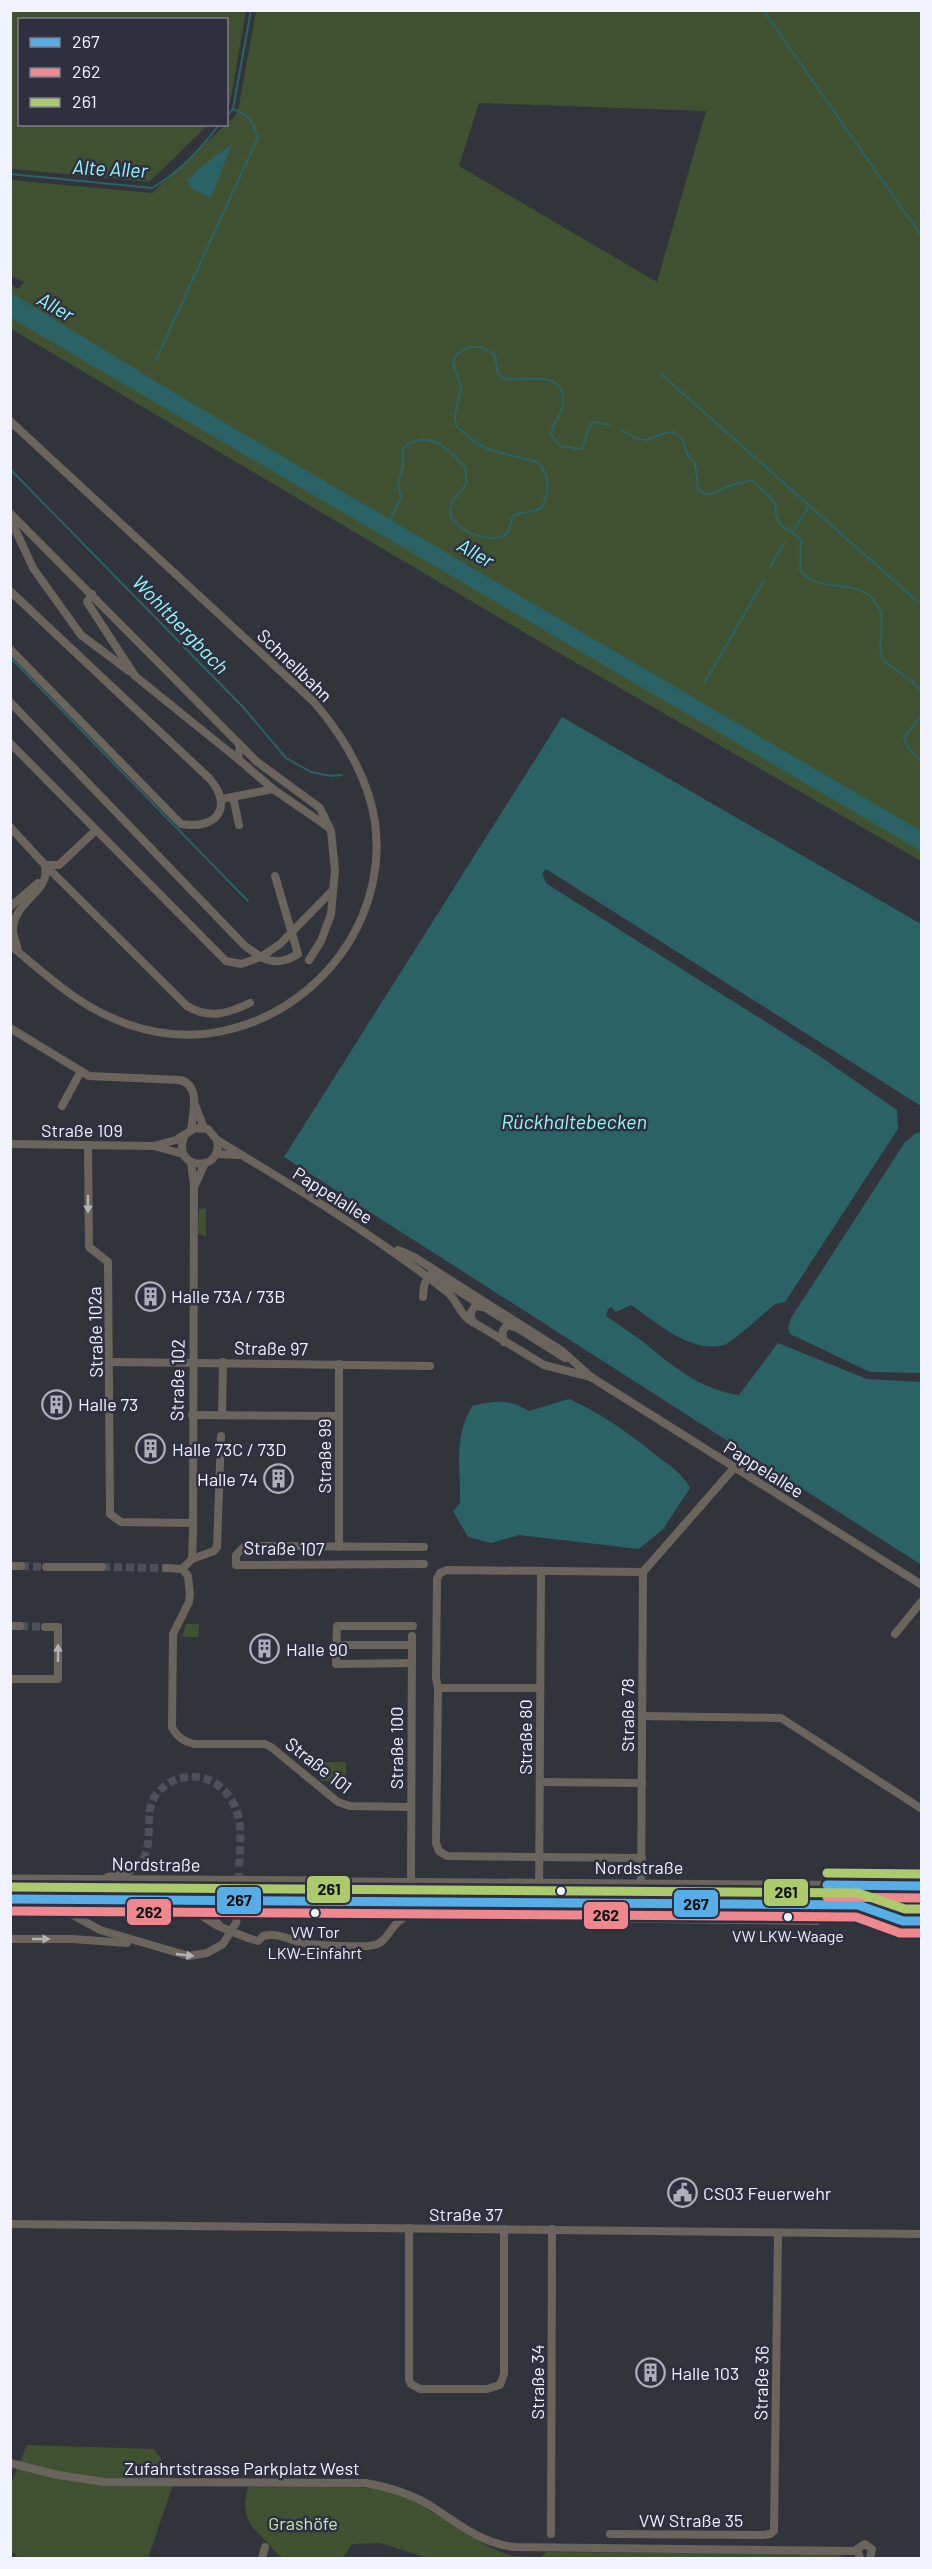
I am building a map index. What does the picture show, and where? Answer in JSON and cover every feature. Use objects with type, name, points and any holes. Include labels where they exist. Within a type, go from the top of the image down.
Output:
[{"type":"street","name":"Schnellbahn","points":[[10,421],[321,710],[342,740],[363,778],[375,823],[376,850],[368,900],[348,946],[312,988],[290,1004],[264,1018],[240,1027],[186,1034],[132,1026],[77,1000],[54,984],[10,945]]},
{"type":"street","points":[[10,513],[256,761],[320,808],[329,828],[335,870],[330,914],[324,932],[309,960]]},
{"type":"street","points":[[10,518],[33,568],[81,634],[273,789],[329,828]]},
{"type":"street","points":[[10,591],[210,779],[219,790],[222,799],[218,812],[210,823],[197,827],[181,824],[10,649]]},
{"type":"street","points":[[92,594],[87,602],[135,676]]},
{"type":"street","points":[[10,702],[245,946],[270,962],[287,961],[298,954],[275,876]]},
{"type":"street","points":[[10,743],[225,961],[241,964],[261,957],[280,944],[333,890]]},
{"type":"street","points":[[238,759],[240,745]]},
{"type":"street","points":[[222,799],[273,789]]},
{"type":"street","points":[[233,797],[239,825]]},
{"type":"street","points":[[10,827],[45,865],[187,1006],[204,1015],[231,1012],[250,1003]]},
{"type":"street","points":[[45,865],[59,865],[95,831]]},
{"type":"street","points":[[19,952],[13,931],[19,908],[44,883],[47,874],[45,865]]},
{"type":"street","points":[[10,907],[39,882],[45,865]]},
{"type":"street","points":[[10,1028],[89,1076],[184,1081],[191,1086],[204,1128]]},
{"type":"street","points":[[62,1106],[81,1071]]},
{"type":"street","points":[[153,1146],[184,1137],[191,1130],[195,1104]]},
{"type":"street","points":[[191,1130],[204,1128],[212,1132],[217,1140],[216,1154]]},
{"type":"street","points":[[183,1154],[184,1137]]},
{"type":"street","name":"Pappelallee","points":[[217,1140],[387,1246],[449,1293],[460,1313],[504,1342],[542,1365],[591,1377]]},
{"type":"street","name":"Straße 109","points":[[10,1144],[153,1146]]},
{"type":"street","name":"Straße 102a","points":[[88,1145],[88,1247],[108,1262],[111,1362],[110,1514],[121,1522],[193,1523]]},
{"type":"street","points":[[153,1146],[183,1154],[191,1162],[205,1163],[216,1154],[244,1156]]},
{"type":"street","name":"Straße 102","points":[[191,1162],[194,1186],[192,1559]]},
{"type":"street","name":"Straße 102","points":[[194,1186],[205,1163]]},
{"type":"street","name":"Pappelallee","points":[[387,1246],[414,1257],[502,1312],[562,1351],[591,1377],[921,1585]]},
{"type":"street","points":[[423,1297],[423,1287],[428,1278],[430,1275],[435,1276],[576,1365]]},
{"type":"street","points":[[473,1322],[470,1314],[475,1306],[484,1308]]},
{"type":"street","points":[[504,1342],[501,1334],[504,1328],[508,1325],[516,1328]]},
{"type":"street","points":[[542,1365],[550,1356],[548,1348]]},
{"type":"street","name":"Straße 97","points":[[111,1362],[193,1361],[430,1366]]},
{"type":"street","points":[[222,1415],[223,1362]]},
{"type":"street","name":"Straße 99","points":[[339,1364],[339,1547]]},
{"type":"street","points":[[192,1415],[339,1416]]},
{"type":"street","points":[[166,1568],[182,1569],[192,1559],[214,1551],[218,1544],[221,1436]]},
{"type":"street","points":[[642,1858],[447,1856],[439,1851],[436,1843],[437,1579],[440,1573],[447,1570],[643,1572],[734,1468]]},
{"type":"street","name":"Straße 107","points":[[424,1547],[245,1546],[236,1555],[236,1565],[424,1564]]},
{"type":"street","points":[[10,1566],[21,1566]]},
{"type":"street","points":[[50,1567],[102,1568]]},
{"type":"street","name":"Straße 101","points":[[182,1569],[188,1576],[189,1602],[174,1628],[172,1727],[176,1735],[194,1744],[265,1744],[338,1802],[350,1806],[411,1807]]},
{"type":"street","name":"Straße 80","points":[[539,1903],[542,1571]]},
{"type":"street","name":"Straße 78","points":[[641,1904],[643,1572]]},
{"type":"street","points":[[895,1634],[921,1601]]},
{"type":"street","points":[[10,1626],[20,1626]]},
{"type":"street","points":[[412,1663],[336,1664],[336,1644],[337,1626],[413,1626]]},
{"type":"street","points":[[10,1679],[58,1679],[52,1627]]},
{"type":"street","name":"Straße 100","points":[[411,1902],[403,1894],[406,1886],[411,1882],[412,1636]]},
{"type":"street","points":[[336,1644],[412,1645]]},
{"type":"street","points":[[438,1688],[540,1688]]},
{"type":"street","points":[[642,1716],[781,1718],[921,1809]]},
{"type":"street","points":[[540,1782],[642,1784]]},
{"type":"street","points":[[95,1880],[124,1874],[135,1868]]},
{"type":"street","name":"Nordstraße","points":[[10,1879],[337,1881]]},
{"type":"street","points":[[26,1879],[26,1899]]},
{"type":"street","points":[[159,1880],[186,1886],[208,1902],[211,1916],[222,1927]]},
{"type":"street","points":[[325,1901],[326,1882]]},
{"type":"street","name":"Nordstraße","points":[[921,1886],[352,1882],[352,1901],[921,1905]]},
{"type":"street","name":"Nordstraße","points":[[10,1899],[336,1901]]},
{"type":"street","points":[[45,1899],[100,1930],[182,1955],[207,1953],[229,1938],[236,1923],[239,1907]]},
{"type":"street","points":[[178,1901],[203,1919],[258,1941],[263,1936],[280,1935],[307,1944],[374,1945],[386,1938],[398,1919],[408,1916],[817,1921],[838,1905]]},
{"type":"street","points":[[858,1905],[903,1921],[921,1921]]},
{"type":"street","points":[[10,1939],[72,1939],[147,1944]]},
{"type":"street","name":"Straße 37","points":[[10,2224],[921,2234]]},
{"type":"street","points":[[409,2228],[409,2380],[411,2384],[420,2389],[487,2390],[500,2385],[504,2374],[504,2229]]},
{"type":"street","name":"Straße 34","points":[[551,2534],[552,2229]]},
{"type":"street","name":"Straße 36","points":[[772,2533],[775,2525],[778,2233]]},
{"type":"street","name":"Zufahrtstrasse Parkplatz West","points":[[10,2463],[58,2475],[104,2482],[365,2483],[389,2487],[410,2495],[485,2541],[514,2547],[858,2555]]},
{"type":"street","name":"VW Straße 35","points":[[610,2534],[763,2535],[772,2533]]},
{"type":"street","points":[[858,2555],[860,2545],[869,2545],[873,2552],[870,2559]]},
{"type":"street","points":[[262,2559],[265,2547]]},
{"type":"green space","points":[[10,11],[246,11],[228,105],[228,18],[18,18],[18,126],[207,126],[149,182],[11,169]]},
{"type":"green space","points":[[256,11],[921,11],[921,861],[566,657],[11,329],[11,284],[18,289],[24,282],[11,276],[11,180],[152,193],[224,126],[228,126],[228,122],[235,116],[239,106]],"holes":[[[479,103],[706,111],[657,282],[459,166]]]},
{"type":"green space","points":[[206,1208],[206,1237],[198,1233],[199,1209]]},
{"type":"green space","points":[[186,1624],[199,1624],[198,1637],[182,1637]]},
{"type":"green space","points":[[320,1762],[346,1762],[346,1781],[321,1781]]},
{"type":"green space","points":[[42,1884],[175,1889],[179,1895],[39,1894],[35,1889]]},
{"type":"green space","points":[[367,1886],[396,1886],[400,1891],[396,1897],[366,1897],[362,1890]]},
{"type":"green space","points":[[199,1887],[316,1887],[319,1892],[317,1897],[311,1889],[290,1889],[278,1897],[211,1897]]},
{"type":"green space","points":[[427,1887],[524,1888],[528,1891],[524,1895],[426,1897],[423,1891]]},
{"type":"green space","points":[[548,1888],[628,1889],[632,1892],[628,1896],[589,1895],[554,1899],[544,1897],[543,1893]]},
{"type":"green space","points":[[655,1888],[827,1889],[832,1895],[828,1900],[656,1899],[651,1895]]},
{"type":"green space","points":[[846,1890],[921,1890],[921,1899],[846,1900],[843,1895]]},
{"type":"green space","points":[[27,2445],[154,2449],[175,2479],[148,2558],[18,2558],[15,2553],[11,2553],[10,2486]]},
{"type":"green space","name":"Grashöfe","points":[[324,2485],[381,2490],[412,2501],[478,2541],[514,2556],[542,2557],[546,2552],[837,2554],[846,2558],[428,2558],[380,2543],[352,2544],[343,2558],[283,2558],[254,2529],[247,2517],[245,2504],[248,2487]]},
{"type":"water","points":[[232,144],[211,198],[192,189],[187,180]]},
{"type":"water","points":[[11,293],[188,401],[921,831],[921,851],[11,318]]},
{"type":"water","name":"Rückhaltebecken","points":[[562,717],[921,924],[921,1106],[546,869],[542,874],[547,884],[815,1053],[897,1110],[898,1129],[785,1302],[775,1304],[728,1343],[712,1347],[687,1341],[663,1328],[631,1305],[616,1312],[611,1307],[606,1316],[682,1372],[727,1393],[739,1395],[778,1343],[867,1379],[921,1382],[922,1563],[920,1564],[284,1157]]},
{"type":"water","points":[[921,1132],[921,1373],[870,1372],[790,1334],[788,1328],[791,1318],[905,1142],[916,1133]]},
{"type":"water","points":[[569,1399],[626,1432],[675,1470],[687,1483],[690,1488],[663,1529],[639,1549],[519,1535],[491,1543],[468,1537],[453,1511],[460,1503],[459,1466],[462,1430],[472,1406],[502,1402],[515,1404],[529,1411]]},
{"type":"waterway","name":"Alte Aller","points":[[228,115],[233,109],[251,10]]},
{"type":"waterway","points":[[763,10],[922,237]]},
{"type":"waterway","points":[[156,360],[257,139],[255,128],[250,120],[233,109]]},
{"type":"waterway","name":"Alte Aller","points":[[10,174],[152,188],[172,175],[218,126]]},
{"type":"waterway","name":"Aller","points":[[391,519],[401,498],[398,483],[403,466],[403,448],[412,442],[421,440],[429,440],[445,447],[465,467],[467,482],[452,502],[450,511],[451,518],[468,532],[481,537],[503,537],[508,532],[513,516],[542,508],[546,495],[547,478],[538,462],[490,450],[478,444],[456,426],[455,416],[461,387],[453,363],[455,356],[469,347],[481,347],[495,355],[497,370],[502,379],[543,379],[559,386],[563,395],[562,408],[551,434],[560,446],[581,449],[592,423],[609,425]]},
{"type":"waterway","points":[[661,374],[918,602]]},
{"type":"waterway","points":[[622,430],[635,438],[646,440],[673,432],[683,439],[687,454],[695,463],[698,489],[706,494],[713,494],[732,485],[752,480],[772,499],[776,506],[777,519],[783,527],[801,540],[800,570],[809,578],[819,582],[853,588],[873,599],[882,615],[880,647],[883,661],[911,680],[922,692]]},
{"type":"waterway","name":"Wohltbergbach","points":[[10,469],[243,707],[286,758],[311,772],[331,776],[342,775]]},
{"type":"waterway","points":[[792,533],[809,506]]},
{"type":"waterway","points":[[770,567],[785,542]]},
{"type":"waterway","points":[[705,682],[764,580]]},
{"type":"waterway","points":[[10,657],[248,901]]},
{"type":"waterway","points":[[922,715],[904,738],[909,749],[922,762]]},
{"type":"tunnel","points":[[21,1566],[46,1567]]},
{"type":"tunnel","points":[[102,1567],[166,1568]]},
{"type":"tunnel","points":[[20,1626],[45,1627]]},
{"type":"tunnel","points":[[135,1868],[143,1859],[147,1849],[149,1815],[156,1794],[179,1778],[191,1777],[201,1777],[212,1781],[232,1801],[240,1825],[239,1868]]},
{"type":"tunnel","points":[[239,1872],[239,1905]]},
{"type":"transit line","name":"261","points":[[827,1873],[922,1874]]},
{"type":"transit line","name":"267","points":[[827,1885],[922,1886]]},
{"type":"transit line","name":"261","points":[[10,1887],[858,1893],[905,1909],[922,1909]]},
{"type":"transit line","name":"262","points":[[827,1897],[922,1898]]},
{"type":"transit line","name":"267","points":[[10,1899],[858,1905],[903,1921],[922,1921]]},
{"type":"transit line","name":"262","points":[[10,1911],[856,1917],[900,1933],[922,1933]]},
{"type":"place","name":"Halle 73A / 73B","points":[[150,1296]]},
{"type":"place","name":"Halle 73","points":[[57,1404]]},
{"type":"place","name":"Halle 73C / 73D","points":[[151,1449]]},
{"type":"place","name":"Halle 74","points":[[279,1479]]},
{"type":"place","name":"Halle 90","points":[[265,1649]]},
{"type":"place","name":"VW Tor LKW-Einfahrt","points":[[315,1913]]},
{"type":"place","name":"VW LKW-Waage","points":[[788,1917]]},
{"type":"place","name":"CS03 Feuerwehr","points":[[682,2193]]},
{"type":"place","name":"Halle 103","points":[[650,2373]]}]
